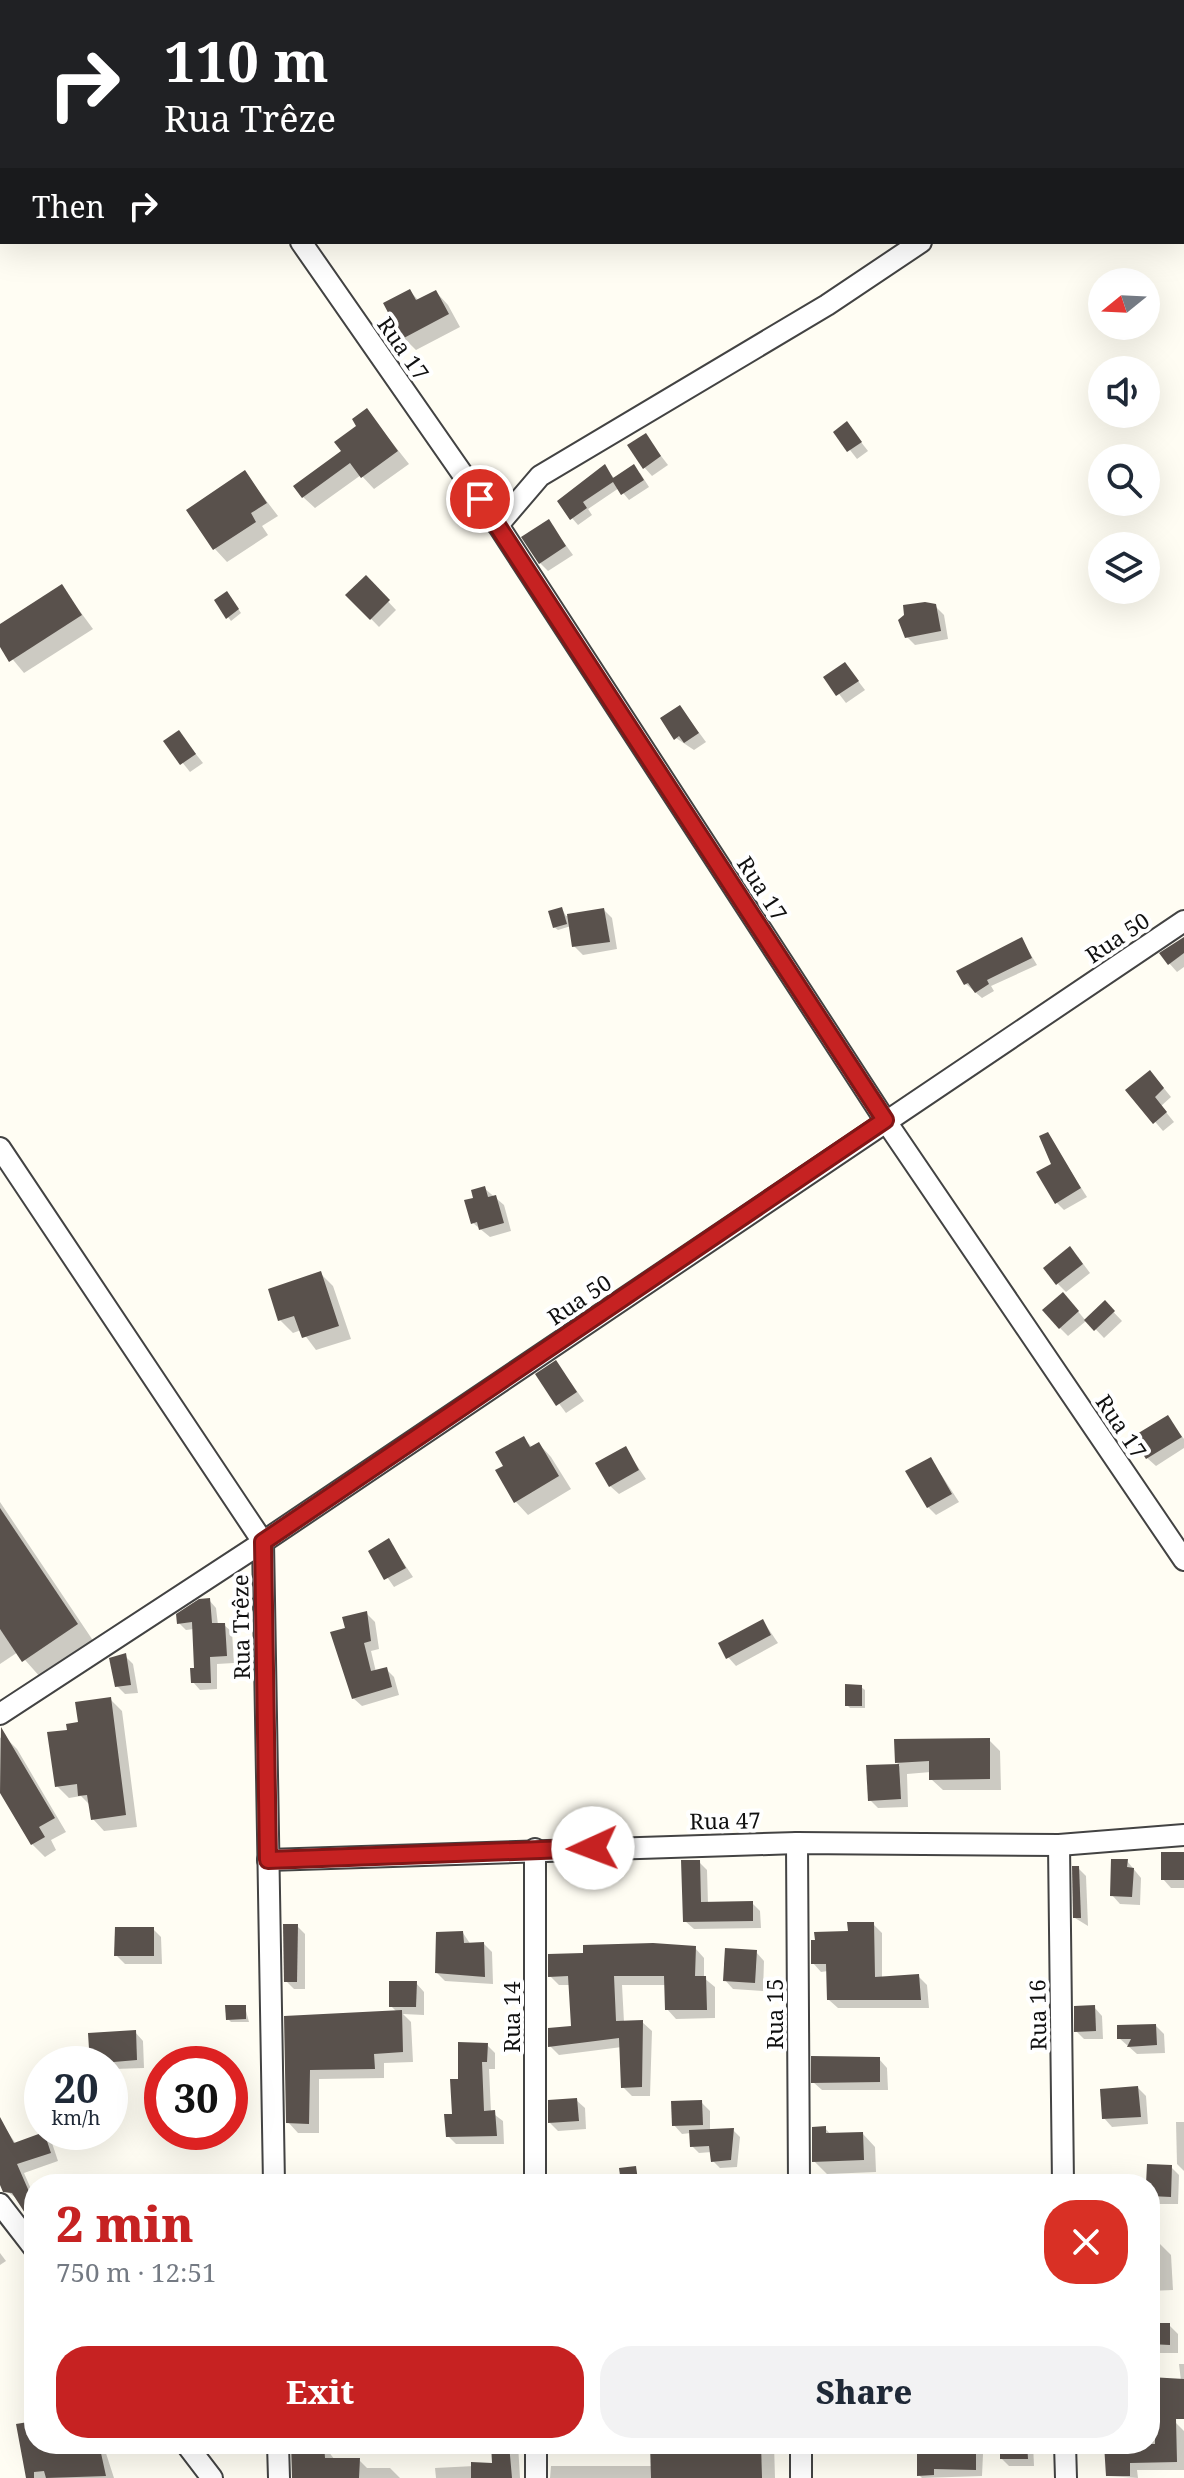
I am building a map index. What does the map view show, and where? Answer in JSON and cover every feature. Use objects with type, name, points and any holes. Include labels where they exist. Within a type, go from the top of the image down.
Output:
[{"type":"street","name":"Rua 17","points":[[302,244],[498,525],[885,1120],[1184,1560]]},
{"type":"street","points":[[498,525],[540,476],[827,305],[918,244]]},
{"type":"street","name":"Rua 50","points":[[0,1714],[263,1542],[1184,921]]},
{"type":"street","points":[[0,1148],[263,1542]]},
{"type":"street","name":"Rua Trêze","points":[[263,1542],[274,2174]]},
{"type":"street","name":"Rua 47","points":[[268,1860],[535,1849],[797,1843],[1059,1845],[1184,1835]]},
{"type":"street","name":"Rua 15","points":[[797,1843],[799,2174]]},
{"type":"street","name":"Rua 16","points":[[1059,1845],[1063,2174]]},
{"type":"street","name":"Rua 14","points":[[535,1849],[535,2174]]},
{"type":"street","points":[[0,2204],[24,2235]]},
{"type":"street","points":[[194,2454],[212,2478]]},
{"type":"street","points":[[278,2454],[279,2478]]},
{"type":"street","points":[[536,2454],[536,2478]]},
{"type":"street","points":[[801,2454],[801,2478]]},
{"type":"street","points":[[1065,2454],[1066,2478]]},
{"type":"building","points":[[410,289],[416,300],[436,290],[449,314],[402,339],[383,303]]},
{"type":"building","points":[[367,408],[398,451],[361,478],[350,463],[302,498],[293,486],[341,451],[334,442],[356,426],[352,419]]},
{"type":"building","points":[[847,421],[862,442],[847,452],[833,432]]},
{"type":"building","points":[[646,433],[661,456],[643,469],[627,445]]},
{"type":"building","points":[[605,464],[613,478],[634,464],[644,480],[621,495],[613,482],[583,502],[587,508],[570,520],[557,501]]},
{"type":"building","points":[[245,470],[267,503],[251,513],[256,522],[213,550],[186,510]]},
{"type":"building","points":[[549,519],[566,546],[539,564],[521,537]]},
{"type":"building","points":[[366,575],[390,600],[370,620],[345,595]]},
{"type":"building","points":[[62,584],[82,615],[9,662],[0,647],[0,624]]},
{"type":"building","points":[[227,591],[239,609],[226,619],[214,600]]},
{"type":"building","points":[[936,604],[941,631],[905,638],[898,620],[904,615],[903,605]]},
{"type":"building","points":[[845,662],[859,681],[836,696],[823,677]]},
{"type":"building","points":[[680,705],[699,733],[684,743],[679,736],[674,740],[660,718]]},
{"type":"building","points":[[179,730],[196,754],[180,765],[163,741]]},
{"type":"building","points":[[562,907],[567,924],[553,928],[548,911]]},
{"type":"building","points":[[604,908],[610,942],[572,947],[567,914]]},
{"type":"building","points":[[1022,937],[1032,958],[987,980],[989,984],[975,993],[968,983],[964,985],[956,971]]},
{"type":"building","points":[[1184,937],[1184,953],[1168,965],[1159,953]]},
{"type":"building","points":[[1150,1070],[1164,1088],[1155,1097],[1167,1112],[1153,1124],[1125,1090]]},
{"type":"building","points":[[1048,1132],[1081,1188],[1055,1204],[1036,1172],[1051,1164],[1039,1136]]},
{"type":"building","points":[[485,1186],[488,1197],[496,1195],[504,1223],[479,1230],[477,1222],[471,1224],[464,1200],[473,1198],[471,1190]]},
{"type":"building","points":[[1070,1246],[1083,1264],[1056,1285],[1043,1268]]},
{"type":"building","points":[[321,1271],[339,1326],[302,1338],[294,1316],[278,1321],[268,1289]]},
{"type":"building","points":[[1063,1292],[1079,1311],[1059,1329],[1042,1310]]},
{"type":"building","points":[[1105,1300],[1115,1311],[1094,1331],[1084,1320]]},
{"type":"building","points":[[556,1360],[577,1392],[556,1406],[535,1374]]},
{"type":"building","points":[[1168,1415],[1182,1437],[1146,1459],[1132,1437]]},
{"type":"building","points":[[524,1436],[530,1447],[539,1442],[559,1476],[514,1503],[495,1470],[503,1466],[495,1452]]},
{"type":"building","points":[[626,1446],[639,1470],[609,1487],[595,1463]]},
{"type":"building","points":[[931,1457],[952,1494],[927,1508],[905,1471]]},
{"type":"building","points":[[0,1508],[78,1624],[22,1662],[0,1629]]},
{"type":"building","points":[[389,1538],[406,1568],[384,1580],[368,1551]]},
{"type":"building","points":[[210,1598],[212,1623],[225,1623],[227,1656],[210,1657],[211,1683],[191,1683],[190,1668],[194,1668],[192,1622],[177,1624],[176,1614],[199,1599]]},
{"type":"building","points":[[367,1611],[371,1641],[364,1643],[371,1671],[387,1667],[392,1687],[352,1699],[330,1632],[345,1628],[342,1617]]},
{"type":"building","points":[[763,1619],[771,1635],[726,1659],[718,1643]]},
{"type":"building","points":[[126,1653],[131,1685],[115,1687],[109,1658]]},
{"type":"building","points":[[845,1684],[862,1685],[862,1706],[845,1706]]},
{"type":"building","points":[[111,1697],[126,1815],[91,1820],[87,1795],[78,1796],[77,1784],[55,1787],[47,1732],[67,1730],[66,1724],[78,1722],[75,1702]]},
{"type":"building","points":[[1,1727],[55,1818],[39,1827],[45,1837],[31,1845],[0,1793]]},
{"type":"building","points":[[990,1738],[990,1779],[929,1780],[929,1761],[895,1763],[894,1739]]},
{"type":"building","points":[[899,1764],[901,1799],[868,1801],[866,1765]]},
{"type":"building","points":[[1161,1852],[1184,1852],[1184,1880],[1161,1880]]},
{"type":"building","points":[[1111,1859],[1128,1859],[1127,1867],[1134,1868],[1132,1897],[1110,1896]]},
{"type":"building","points":[[681,1860],[700,1860],[701,1902],[753,1901],[753,1921],[683,1922]]},
{"type":"building","points":[[1072,1866],[1079,1866],[1081,1918],[1073,1918]]},
{"type":"building","points":[[847,1922],[874,1922],[875,1977],[919,1974],[921,2000],[827,2000],[826,1964],[811,1964],[811,1940],[815,1940],[814,1932],[848,1931]]},
{"type":"building","points":[[283,1924],[298,1924],[297,1982],[284,1982]]},
{"type":"building","points":[[115,1927],[154,1927],[154,1956],[114,1956]]},
{"type":"building","points":[[463,1931],[464,1943],[484,1942],[485,1977],[435,1973],[436,1932]]},
{"type":"building","points":[[653,1943],[696,1946],[695,1976],[706,1976],[707,2010],[665,2010],[664,1976],[614,1976],[616,2021],[643,2020],[642,2087],[621,2088],[619,2038],[548,2047],[548,2028],[571,2026],[568,1976],[548,1977],[548,1954],[583,1953],[583,1945]]},
{"type":"building","points":[[725,1948],[757,1950],[755,1983],[723,1981]]},
{"type":"building","points":[[389,1981],[417,1981],[416,2007],[389,2007]]},
{"type":"building","points":[[225,2005],[246,2005],[246,2019],[226,2020]]},
{"type":"building","points":[[1095,2005],[1096,2031],[1074,2032],[1074,2006]]},
{"type":"building","points":[[402,2010],[403,2052],[374,2054],[375,2069],[310,2070],[309,2124],[286,2123],[284,2016]]},
{"type":"building","points":[[1156,2024],[1157,2045],[1127,2047],[1131,2039],[1117,2039],[1117,2025]]},
{"type":"building","points":[[136,2030],[137,2060],[128,2061],[128,2046],[89,2046],[88,2033]]},
{"type":"building","points":[[458,2042],[488,2043],[487,2062],[482,2062],[484,2111],[495,2110],[497,2136],[446,2137],[444,2114],[452,2114],[450,2079],[458,2079]]},
{"type":"building","points":[[811,2056],[880,2057],[880,2082],[811,2083]]},
{"type":"building","points":[[1138,2086],[1141,2117],[1102,2119],[1100,2089]]},
{"type":"building","points":[[577,2098],[579,2121],[548,2123],[548,2100]]},
{"type":"building","points":[[702,2100],[703,2125],[672,2126],[671,2101]]},
{"type":"building","points":[[0,2117],[14,2143],[24,2139],[24,2150],[50,2150],[51,2153],[17,2164],[24,2180],[24,2212],[12,2193],[3,2192],[0,2185]]},
{"type":"building","points":[[826,2126],[826,2133],[863,2132],[864,2160],[812,2162],[812,2127]]},
{"type":"building","points":[[734,2128],[731,2160],[711,2162],[709,2146],[690,2147],[689,2130]]},
{"type":"building","points":[[1147,2164],[1172,2165],[1171,2197],[1160,2196],[1160,2174],[1146,2174]]},
{"type":"building","points":[[636,2166],[637,2174],[620,2174],[619,2168]]},
{"type":"building","points":[[1160,2323],[1170,2323],[1170,2345],[1160,2344]]},
{"type":"building","points":[[1160,2378],[1184,2379],[1184,2419],[1176,2419],[1177,2462],[1130,2463],[1130,2476],[1106,2476],[1105,2454],[1160,2454]]},
{"type":"building","points":[[24,2423],[24,2454],[101,2454],[106,2476],[46,2478],[44,2471],[34,2472],[34,2478],[26,2478],[16,2424]]},
{"type":"building","points":[[291,2454],[360,2458],[359,2478],[292,2478]]},
{"type":"building","points":[[492,2454],[510,2454],[512,2478],[471,2478],[471,2462],[492,2463]]},
{"type":"building","points":[[650,2454],[761,2454],[762,2478],[651,2478]]},
{"type":"building","points":[[917,2454],[976,2454],[976,2470],[934,2469],[934,2475],[917,2476]]},
{"type":"building","points":[[1000,2454],[1028,2454],[1028,2459],[1000,2459]]},
{"type":"route","points":[[480,499],[885,1120],[263,1542],[268,1860],[593,1848]]}]
